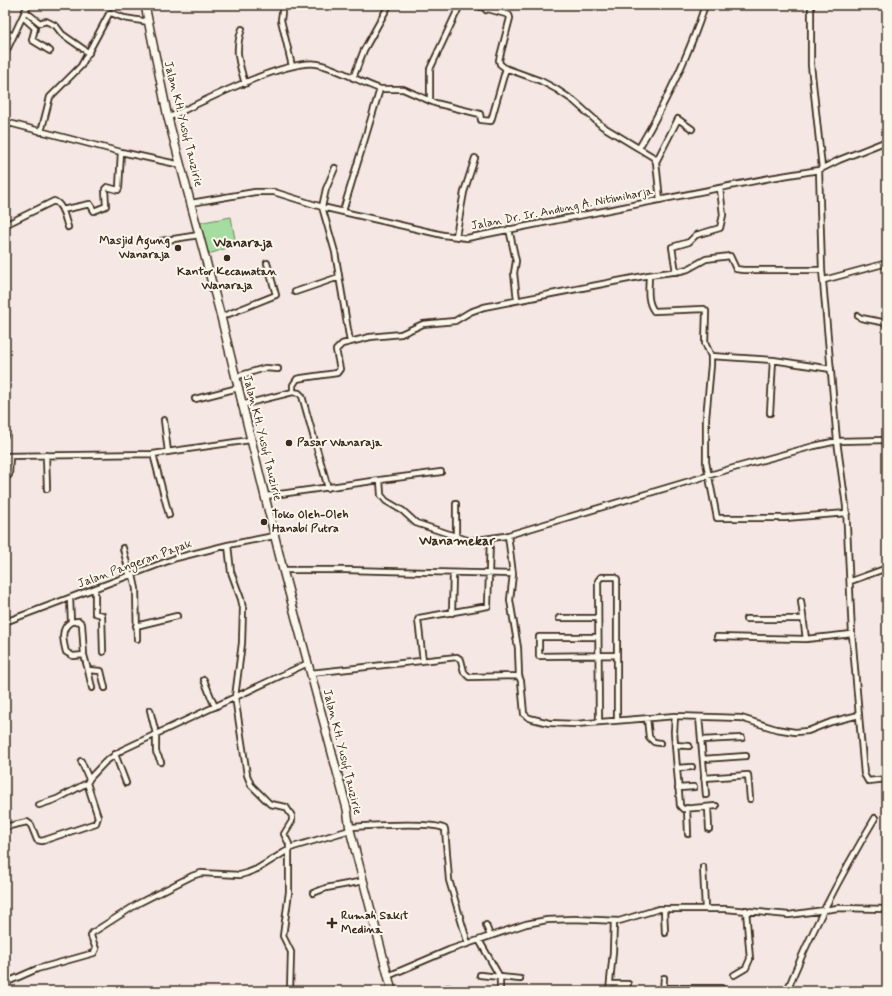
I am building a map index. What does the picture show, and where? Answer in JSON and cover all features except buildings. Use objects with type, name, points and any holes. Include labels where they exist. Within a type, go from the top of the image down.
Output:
[{"type":"main road","name":"Jalan KH. Yusuf Tauzirie","points":[[145,5],[168,118],[221,317],[241,405],[266,496],[274,536],[347,809],[350,828],[392,991]]},
{"type":"street","points":[[5,54],[28,5]]},
{"type":"street","points":[[283,5],[281,20],[292,66]]},
{"type":"street","points":[[353,78],[364,50],[390,5]]},
{"type":"street","points":[[430,101],[430,69],[460,5]]},
{"type":"street","points":[[474,5],[486,10],[509,15],[499,60],[500,64],[506,68],[541,81],[556,89],[574,101],[602,126],[653,157],[656,162],[660,200]]},
{"type":"street","points":[[486,10],[493,5]]},
{"type":"street","points":[[639,148],[674,87],[692,45],[705,5]]},
{"type":"street","points":[[811,5],[811,65],[820,169],[822,270],[837,441],[847,513],[852,634],[859,715],[866,780],[871,781],[887,779]]},
{"type":"street","points":[[25,11],[40,23],[46,20],[56,26],[62,34],[89,53]]},
{"type":"street","points":[[41,132],[50,97],[73,75],[89,53],[110,13],[149,22]]},
{"type":"street","points":[[23,17],[35,28],[32,40],[50,51]]},
{"type":"street","points":[[242,29],[237,43],[237,55],[245,84]]},
{"type":"street","points":[[5,32],[13,36]]},
{"type":"street","points":[[168,118],[211,98],[301,63],[317,64],[380,89],[403,89],[430,101],[480,114],[481,120],[492,121],[506,68]]},
{"type":"street","points":[[343,211],[380,89]]},
{"type":"street","points":[[656,162],[661,155],[677,119],[680,119],[692,129]]},
{"type":"street","points":[[5,130],[6,122],[120,152],[180,164]]},
{"type":"street","name":"Jalan Dr. Ir. Andung A. Nitimiharja","points":[[191,203],[244,193],[274,192],[322,207],[467,238],[820,169],[887,141]]},
{"type":"street","points":[[62,210],[90,204],[94,211],[106,206],[105,189],[107,187],[118,190],[120,188],[120,152]]},
{"type":"street","points":[[456,236],[464,192],[476,158]]},
{"type":"street","points":[[335,168],[326,189],[322,207],[335,252],[350,342]]},
{"type":"street","points":[[676,272],[672,248],[689,242],[697,235],[718,230],[722,226],[723,215],[720,188]]},
{"type":"street","points":[[5,225],[54,201],[57,202],[62,210],[68,227]]},
{"type":"street","points":[[509,229],[516,261],[514,273],[517,300]]},
{"type":"street","points":[[161,241],[199,235]]},
{"type":"street","points":[[293,392],[293,385],[297,379],[338,372],[337,348],[342,344],[370,337],[400,334],[423,324],[455,321],[476,309],[649,275],[676,272],[688,269],[706,260],[729,256],[736,269],[822,270]]},
{"type":"street","points":[[221,317],[276,296],[267,263]]},
{"type":"street","points":[[824,280],[887,263]]},
{"type":"street","points":[[649,275],[650,306],[654,311],[706,310],[705,343],[711,356],[705,440],[706,462],[716,516],[719,518],[785,518],[847,513]]},
{"type":"street","points":[[295,292],[339,277]]},
{"type":"street","points":[[858,316],[861,318],[887,323]]},
{"type":"street","points":[[711,356],[773,360],[831,369]]},
{"type":"street","points":[[770,413],[773,360]]},
{"type":"street","points":[[235,377],[265,368],[278,369]]},
{"type":"street","points":[[195,400],[238,388]]},
{"type":"street","points":[[241,405],[293,392],[299,393],[302,396],[328,488]]},
{"type":"street","points":[[164,420],[168,452]]},
{"type":"street","points":[[5,478],[9,475],[8,456],[153,454],[250,440]]},
{"type":"street","points":[[380,480],[382,495],[386,501],[403,511],[412,521],[456,537],[473,541],[508,535],[709,475],[799,450],[837,441],[887,440]]},
{"type":"street","points":[[153,454],[169,515]]},
{"type":"street","points":[[46,455],[47,489]]},
{"type":"street","points":[[266,496],[440,472]]},
{"type":"street","points":[[456,504],[456,537]]},
{"type":"street","points":[[508,535],[513,574],[510,600],[518,648],[523,712],[526,717],[549,723],[568,724],[675,716],[741,718],[776,729],[795,732],[808,731],[832,722],[859,715]]},
{"type":"street","name":"Jalan Pangeran Papak","points":[[5,622],[176,558],[228,544],[274,536]]},
{"type":"street","points":[[423,660],[419,618],[488,607],[490,539]]},
{"type":"street","points":[[228,544],[231,572],[243,608],[242,643],[235,697],[249,780],[270,804],[284,806],[291,813],[292,821],[284,834],[288,842],[289,849],[289,892],[283,936],[291,954],[290,991]]},
{"type":"street","points":[[123,548],[136,589],[137,639]]},
{"type":"street","points":[[851,581],[887,568]]},
{"type":"street","points":[[283,570],[513,574]]},
{"type":"street","points":[[452,613],[453,574]]},
{"type":"street","points":[[599,722],[599,578],[615,577],[617,579],[618,720]]},
{"type":"street","points":[[95,589],[95,613],[102,615],[103,652]]},
{"type":"street","points":[[70,598],[71,622]]},
{"type":"street","points":[[801,601],[806,639]]},
{"type":"street","points":[[136,626],[177,616]]},
{"type":"street","points":[[559,618],[598,618]]},
{"type":"street","points":[[746,619],[803,619]]},
{"type":"street","points":[[84,655],[72,656],[66,652],[63,629],[71,622],[81,622],[84,655],[92,688]]},
{"type":"street","points":[[717,636],[806,639],[852,634]]},
{"type":"street","points":[[598,637],[539,637],[539,656],[617,655]]},
{"type":"street","points":[[311,673],[423,660],[459,658],[465,674],[472,678],[519,676]]},
{"type":"street","points":[[40,805],[57,799],[88,781],[115,754],[215,707],[266,681],[308,663]]},
{"type":"street","points":[[88,670],[102,671],[105,688]]},
{"type":"street","points":[[204,680],[215,707]]},
{"type":"street","points":[[150,710],[156,734],[156,752],[160,762]]},
{"type":"street","points":[[675,716],[675,745],[680,806],[683,809],[716,806]]},
{"type":"street","points":[[699,717],[706,795]]},
{"type":"street","points":[[647,718],[649,737],[654,742],[660,743]]},
{"type":"street","points":[[701,740],[742,738]]},
{"type":"street","points":[[675,745],[689,746]]},
{"type":"street","points":[[115,754],[126,783]]},
{"type":"street","points":[[702,759],[746,756]]},
{"type":"street","points":[[5,827],[27,822],[31,825],[37,840],[42,841],[96,823],[98,816],[81,761]]},
{"type":"street","points":[[677,768],[692,767]]},
{"type":"street","points":[[704,778],[748,775],[750,799]]},
{"type":"street","points":[[678,788],[694,787]]},
{"type":"street","points":[[708,807],[709,829]]},
{"type":"street","points":[[686,808],[688,834]]},
{"type":"street","points":[[787,991],[849,861],[875,818]]},
{"type":"street","points":[[5,983],[37,969],[94,953],[96,949],[91,936],[92,933],[139,903],[192,876],[201,873],[247,873],[257,869],[289,849],[350,828],[440,826],[445,829],[449,880],[468,944]]},
{"type":"street","points":[[703,867],[705,908]]},
{"type":"street","points":[[313,893],[326,888],[364,881]]},
{"type":"street","points":[[388,976],[449,950],[526,924],[547,920],[574,918],[614,921],[631,918],[659,909],[705,908],[746,910],[789,915],[825,909],[887,910]]},
{"type":"street","points":[[664,909],[665,933]]},
{"type":"street","points":[[734,975],[746,968],[750,959],[746,910]]},
{"type":"street","points":[[609,991],[614,921]]},
{"type":"street","points":[[486,925],[490,936]]},
{"type":"street","points":[[479,940],[500,977],[500,991]]},
{"type":"street","points":[[480,975],[520,979]]},
{"type":"street","points":[[664,978],[663,989],[721,988]]},
{"type":"street","points":[[610,984],[628,984]]},
{"type":"green space","points":[[231,217],[236,245],[206,255],[198,223]]},
{"type":"place","name":"Masjid Agung Wanaraja","points":[[178,248]]},
{"type":"place","name":"Kantor Kecamatan Wanaraja","points":[[227,258]]},
{"type":"place","name":"Pasar Wanaraja","points":[[289,443]]},
{"type":"place","name":"Toko Oleh-Oleh Hanabi Putra","points":[[264,522]]},
{"type":"place","name":"Rumah Sakit Medina","points":[[332,923]]},
{"type":"district","name":"Wanaraja","points":[[243,243]]},
{"type":"district","name":"Wanamekar","points":[[457,541]]}]
